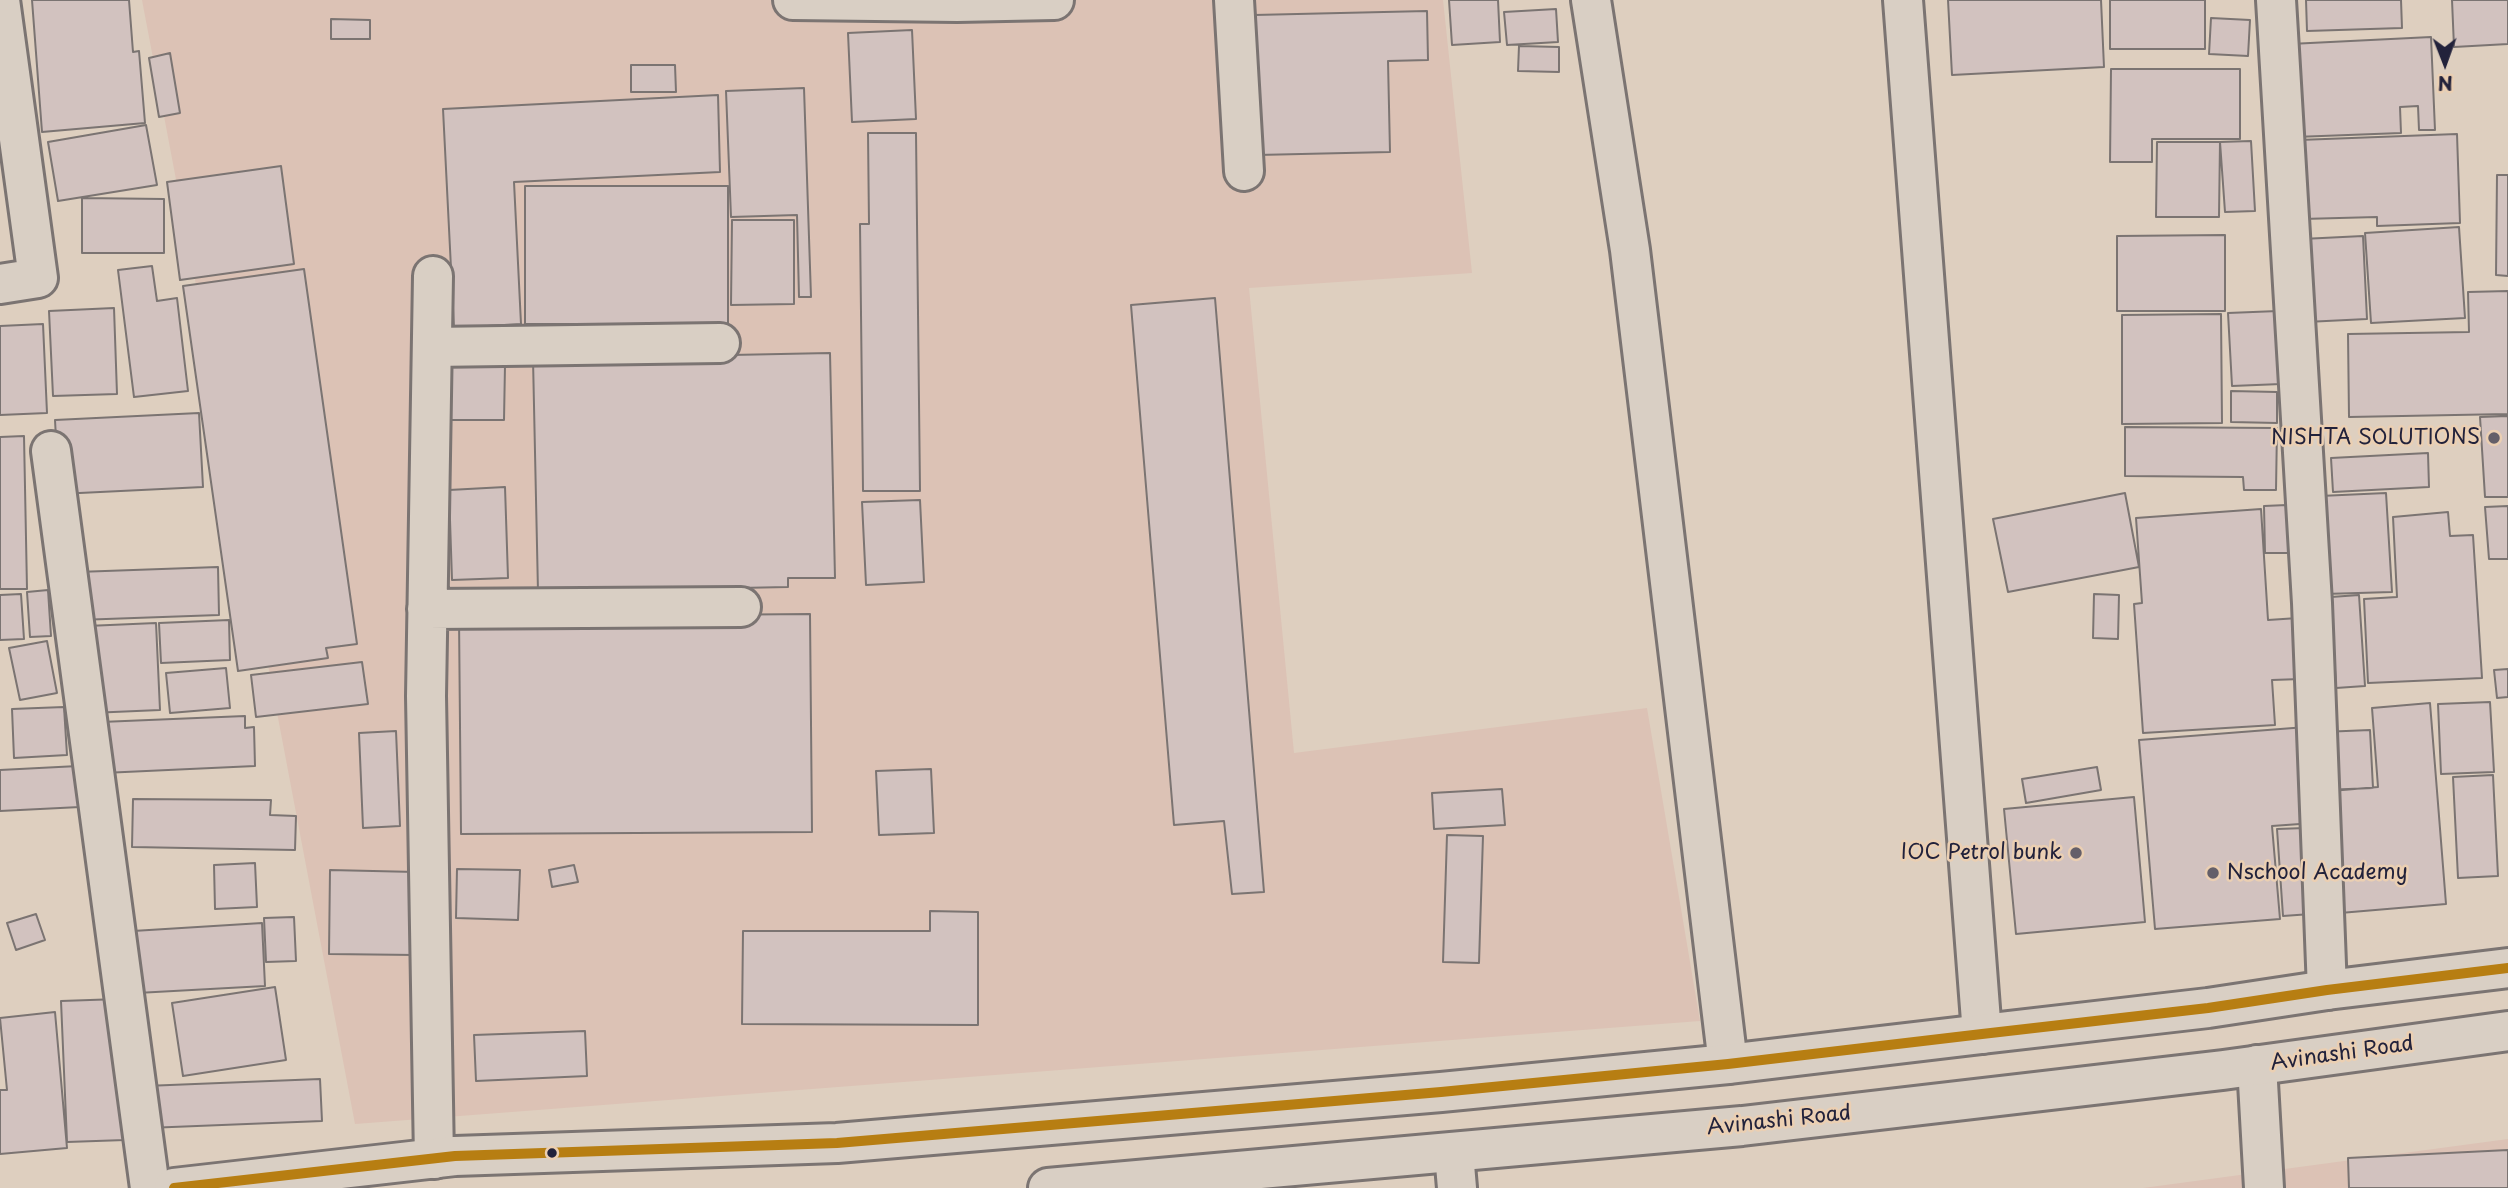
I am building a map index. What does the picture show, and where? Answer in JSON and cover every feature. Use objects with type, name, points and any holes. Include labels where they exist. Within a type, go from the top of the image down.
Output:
[{"type":"street","points":[[0,0],[38,278],[0,284]]},
{"type":"street","points":[[793,0],[1054,0]]},
{"type":"street","points":[[1234,0],[1244,171]]},
{"type":"street","points":[[1591,0],[1630,250],[1728,1064]]},
{"type":"street","points":[[1903,0],[1982,1034]]},
{"type":"street","points":[[2276,0],[2312,603],[2327,990]]},
{"type":"street","points":[[433,276],[426,709],[434,1158]]},
{"type":"street","points":[[432,347],[720,343]]},
{"type":"street","points":[[51,451],[150,1188]]},
{"type":"street","points":[[427,609],[741,607]]},
{"type":"street","points":[[174,1188],[434,1158],[837,1143],[1428,1093],[1728,1064],[2208,1008],[2327,990],[2508,968]]},
{"type":"street","name":"Avinashi Road","points":[[1048,1188],[1456,1171],[1742,1126],[2257,1065],[2508,1031]]},
{"type":"street","points":[[2257,1065],[2263,1188]]},
{"type":"shaded area","points":[[142,0],[1443,0],[1472,273],[1249,288],[1294,753],[1647,708],[1700,1021],[355,1124]]},
{"type":"shaded area","points":[[2508,1139],[2508,1188],[2143,1188]]},
{"type":"building","points":[[32,0],[129,0],[133,52],[139,51],[145,123],[42,132]]},
{"type":"building","points":[[1449,0],[1498,0],[1500,42],[1452,45]]},
{"type":"building","points":[[1948,0],[2101,0],[2104,67],[1952,75]]},
{"type":"building","points":[[2110,0],[2205,0],[2205,49],[2110,49]]},
{"type":"building","points":[[2306,0],[2401,0],[2402,28],[2307,31]]},
{"type":"building","points":[[2452,0],[2508,0],[2508,44],[2454,47]]},
{"type":"building","points":[[1556,9],[1558,42],[1507,45],[1504,12]]},
{"type":"building","points":[[1427,11],[1428,60],[1388,61],[1390,152],[1257,155],[1254,15]]},
{"type":"building","points":[[2211,18],[2250,20],[2248,56],[2209,54]]},
{"type":"building","points":[[331,19],[370,20],[370,39],[331,39]]},
{"type":"building","points":[[912,30],[916,119],[852,122],[848,33]]},
{"type":"building","points":[[2431,37],[2435,130],[2419,130],[2418,106],[2400,107],[2401,133],[2295,137],[2290,44]]},
{"type":"building","points":[[1519,46],[1559,47],[1559,72],[1518,71]]},
{"type":"building","points":[[170,53],[180,113],[159,117],[149,58]]},
{"type":"building","points":[[631,65],[675,65],[676,92],[631,92]]},
{"type":"building","points":[[2111,69],[2240,69],[2240,139],[2152,139],[2152,162],[2110,162]]},
{"type":"building","points":[[804,88],[811,297],[799,297],[797,215],[731,217],[726,91]]},
{"type":"building","points":[[718,95],[720,172],[514,182],[521,324],[454,328],[443,109]]},
{"type":"building","points":[[146,125],[157,185],[58,201],[48,142]]},
{"type":"building","points":[[868,133],[916,133],[920,491],[863,491],[860,224],[869,224]]},
{"type":"building","points":[[2457,134],[2460,223],[2377,226],[2377,217],[2302,219],[2299,140]]},
{"type":"building","points":[[2251,141],[2255,211],[2225,212],[2220,142]]},
{"type":"building","points":[[2157,142],[2220,142],[2219,217],[2156,217]]},
{"type":"building","points":[[281,166],[294,264],[180,280],[167,182]]},
{"type":"building","points":[[2497,175],[2508,175],[2508,276],[2496,275]]},
{"type":"building","points":[[525,186],[728,186],[728,324],[525,324]]},
{"type":"building","points":[[82,198],[164,199],[164,253],[82,253]]},
{"type":"building","points":[[732,220],[794,220],[794,304],[731,305]]},
{"type":"building","points":[[2459,227],[2465,318],[2371,323],[2365,233]]},
{"type":"building","points":[[2225,235],[2225,311],[2117,311],[2117,236]]},
{"type":"building","points":[[2363,236],[2367,319],[2306,322],[2302,239]]},
{"type":"building","points":[[152,266],[157,301],[177,298],[188,391],[134,397],[118,270]]},
{"type":"building","points":[[304,269],[357,644],[326,648],[328,658],[238,671],[183,286]]},
{"type":"building","points":[[2508,291],[2508,414],[2349,417],[2348,334],[2469,332],[2468,292]]},
{"type":"building","points":[[1215,298],[1264,892],[1232,894],[1224,821],[1174,825],[1131,305]]},
{"type":"building","points":[[114,308],[117,394],[53,396],[49,311]]},
{"type":"building","points":[[2278,311],[2281,384],[2232,386],[2228,313]]},
{"type":"building","points":[[2221,314],[2222,423],[2122,424],[2122,315]]},
{"type":"building","points":[[43,324],[47,413],[0,415],[0,326]]},
{"type":"building","points":[[830,353],[835,578],[788,578],[788,587],[538,592],[533,359]]},
{"type":"building","points":[[448,365],[505,365],[504,420],[447,420]]},
{"type":"building","points":[[2231,391],[2277,392],[2277,423],[2231,422]]},
{"type":"building","points":[[199,413],[203,487],[59,494],[55,420]]},
{"type":"building","name":"NISHTA SOLUTIONS","points":[[2508,416],[2508,497],[2485,497],[2480,417]]},
{"type":"building","points":[[2125,427],[2277,428],[2276,490],[2244,490],[2243,477],[2125,476]]},
{"type":"building","points":[[24,436],[27,589],[0,589],[0,437]]},
{"type":"building","points":[[2428,453],[2429,487],[2333,492],[2331,458]]},
{"type":"building","points":[[505,487],[508,578],[452,580],[449,490]]},
{"type":"building","points":[[2125,493],[2139,567],[2008,592],[1993,519]]},
{"type":"building","points":[[2386,493],[2392,592],[2324,594],[2320,496]]},
{"type":"building","points":[[920,500],[924,582],[866,585],[862,502]]},
{"type":"building","points":[[2287,505],[2289,553],[2265,553],[2264,506]]},
{"type":"building","points":[[2508,506],[2508,559],[2489,559],[2485,507]]},
{"type":"building","points":[[2261,509],[2268,620],[2298,618],[2301,679],[2272,680],[2275,725],[2143,733],[2134,604],[2142,603],[2136,518]]},
{"type":"building","points":[[2448,512],[2450,536],[2473,535],[2482,678],[2368,683],[2364,599],[2397,597],[2393,517]]},
{"type":"building","points":[[218,567],[219,615],[78,620],[77,572]]},
{"type":"building","points":[[48,590],[51,636],[30,637],[27,592]]},
{"type":"building","points":[[21,594],[24,639],[0,640],[0,595]]},
{"type":"building","points":[[2094,594],[2119,595],[2118,639],[2093,638]]},
{"type":"building","points":[[2359,595],[2365,686],[2336,688],[2331,597]]},
{"type":"building","points":[[810,614],[812,832],[461,834],[459,617]]},
{"type":"building","points":[[229,620],[230,660],[161,663],[159,623]]},
{"type":"building","points":[[156,623],[160,710],[90,713],[87,626]]},
{"type":"building","points":[[47,641],[57,693],[20,700],[9,648]]},
{"type":"building","points":[[362,662],[368,704],[256,717],[251,675]]},
{"type":"building","points":[[226,668],[230,708],[170,713],[166,673]]},
{"type":"building","points":[[2508,669],[2508,697],[2497,698],[2494,670]]},
{"type":"building","points":[[2490,702],[2494,772],[2441,774],[2438,704]]},
{"type":"building","points":[[2430,703],[2446,904],[2340,913],[2331,791],[2378,787],[2372,708]]},
{"type":"building","points":[[64,707],[67,755],[14,758],[12,709]]},
{"type":"building","points":[[245,716],[245,728],[254,727],[255,766],[103,773],[101,722]]},
{"type":"building","name":"Nschool Academy","points":[[2306,727],[2314,823],[2272,826],[2280,919],[2155,929],[2139,740]]},
{"type":"building","points":[[2370,730],[2373,788],[2324,790],[2322,732]]},
{"type":"building","points":[[396,731],[400,826],[363,828],[359,733]]},
{"type":"building","points":[[78,766],[80,807],[0,811],[0,770]]},
{"type":"building","points":[[2097,767],[2101,790],[2026,803],[2022,779]]},
{"type":"building","points":[[931,769],[934,833],[879,835],[876,771]]},
{"type":"building","points":[[2493,775],[2498,876],[2458,878],[2453,777]]},
{"type":"building","points":[[1502,789],[1505,825],[1434,829],[1432,793]]},
{"type":"building","points":[[2134,797],[2145,922],[2016,934],[2004,809]]},
{"type":"building","points":[[133,799],[271,800],[270,815],[296,816],[295,850],[132,847]]},
{"type":"building","points":[[2305,828],[2311,914],[2283,916],[2277,829]]},
{"type":"building","points":[[1447,835],[1483,836],[1479,963],[1443,962]]},
{"type":"building","points":[[255,863],[257,907],[215,909],[214,865]]},
{"type":"building","points":[[574,865],[578,882],[552,887],[549,870]]},
{"type":"building","points":[[457,869],[520,870],[518,920],[456,918]]},
{"type":"building","points":[[330,870],[416,872],[415,955],[329,954]]},
{"type":"building","points":[[930,911],[978,912],[978,1025],[742,1024],[743,931],[930,931]]},
{"type":"building","points":[[36,914],[45,940],[16,950],[7,923]]},
{"type":"building","points":[[294,917],[296,961],[266,962],[264,918]]},
{"type":"building","points":[[262,923],[265,986],[137,993],[133,931]]},
{"type":"building","points":[[275,987],[286,1060],[183,1076],[172,1003]]},
{"type":"building","points":[[119,999],[125,1140],[67,1142],[61,1001]]},
{"type":"building","points":[[55,1012],[67,1148],[0,1154],[0,1090],[7,1090],[0,1018]]},
{"type":"building","points":[[585,1031],[587,1076],[476,1081],[474,1035]]},
{"type":"building","points":[[320,1079],[322,1121],[147,1128],[145,1086]]},
{"type":"building","points":[[2508,1150],[2508,1188],[2349,1188],[2348,1158]]},
{"type":"transit line","points":[[174,1188],[455,1156],[837,1143],[1441,1092],[1728,1064],[2208,1008],[2327,990],[2508,968]]},
{"type":"place","name":"NISHTA SOLUTIONS","points":[[2494,438]]},
{"type":"place","name":"IOC Petrol bunk","points":[[2076,853]]},
{"type":"place","name":"Nschool Academy","points":[[2213,873]]}]
